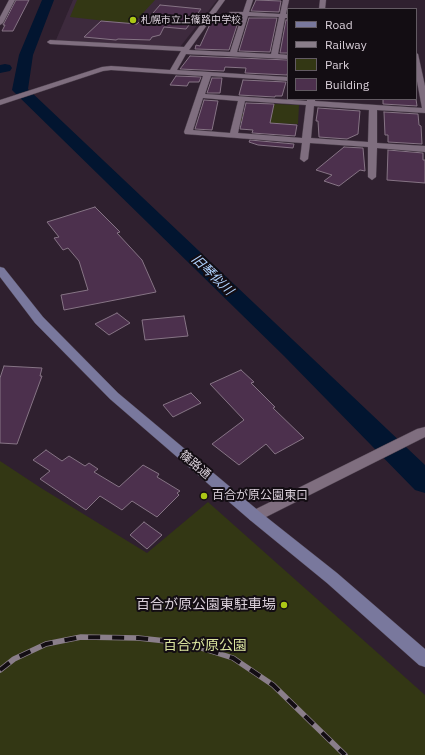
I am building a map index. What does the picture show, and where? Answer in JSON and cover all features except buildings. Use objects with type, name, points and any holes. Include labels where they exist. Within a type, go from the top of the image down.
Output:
[{"type":"street","points":[[0,23],[12,0]]},
{"type":"street","points":[[172,71],[185,50],[222,0]]},
{"type":"street","points":[[233,54],[250,0]]},
{"type":"street","points":[[274,56],[285,16],[286,0]]},
{"type":"street","points":[[231,13],[285,16]]},
{"type":"street","points":[[50,42],[287,57]]},
{"type":"street","points":[[417,65],[418,86],[425,108]]},
{"type":"street","points":[[0,103],[102,69],[111,68],[287,79]]},
{"type":"street","points":[[208,73],[188,132],[425,149]]},
{"type":"street","points":[[200,96],[311,101],[373,108],[425,111]]},
{"type":"street","points":[[233,135],[242,99]]},
{"type":"street","points":[[304,159],[311,101]]},
{"type":"street","points":[[372,177],[373,108]]},
{"type":"street","name":"篠路通","points":[[0,270],[39,320],[114,396],[255,516],[332,578],[425,659]]},
{"type":"street","points":[[255,516],[422,432],[425,432]]},
{"type":"shaded area","name":"札幌市立上篠路中学校","points":[[73,0],[217,0],[180,47],[56,40]]},
{"type":"green space","points":[[77,0],[155,0],[133,24],[70,17]]},
{"type":"green space","points":[[274,104],[299,105],[298,124],[239,122],[241,114],[270,115]]},
{"type":"green space","name":"百合が原公園","points":[[0,461],[147,553],[208,502],[425,695],[425,755],[0,755]]},
{"type":"waterway","name":"旧琴似川","points":[[48,0],[26,55],[20,90],[292,351],[425,482]]},
{"type":"waterway","name":"旧琴似川","points":[[0,69],[5,68]]},
{"type":"railway","points":[[0,670],[14,659],[46,644],[81,637],[138,638],[185,643],[233,658],[273,685],[345,755]]},
{"type":"place","name":"札幌市立上篠路中学校","points":[[133,20]]},
{"type":"place","name":"百合が原公園東口","points":[[204,496]]},
{"type":"place","name":"百合が原公園東駐車場","points":[[284,605]]}]
